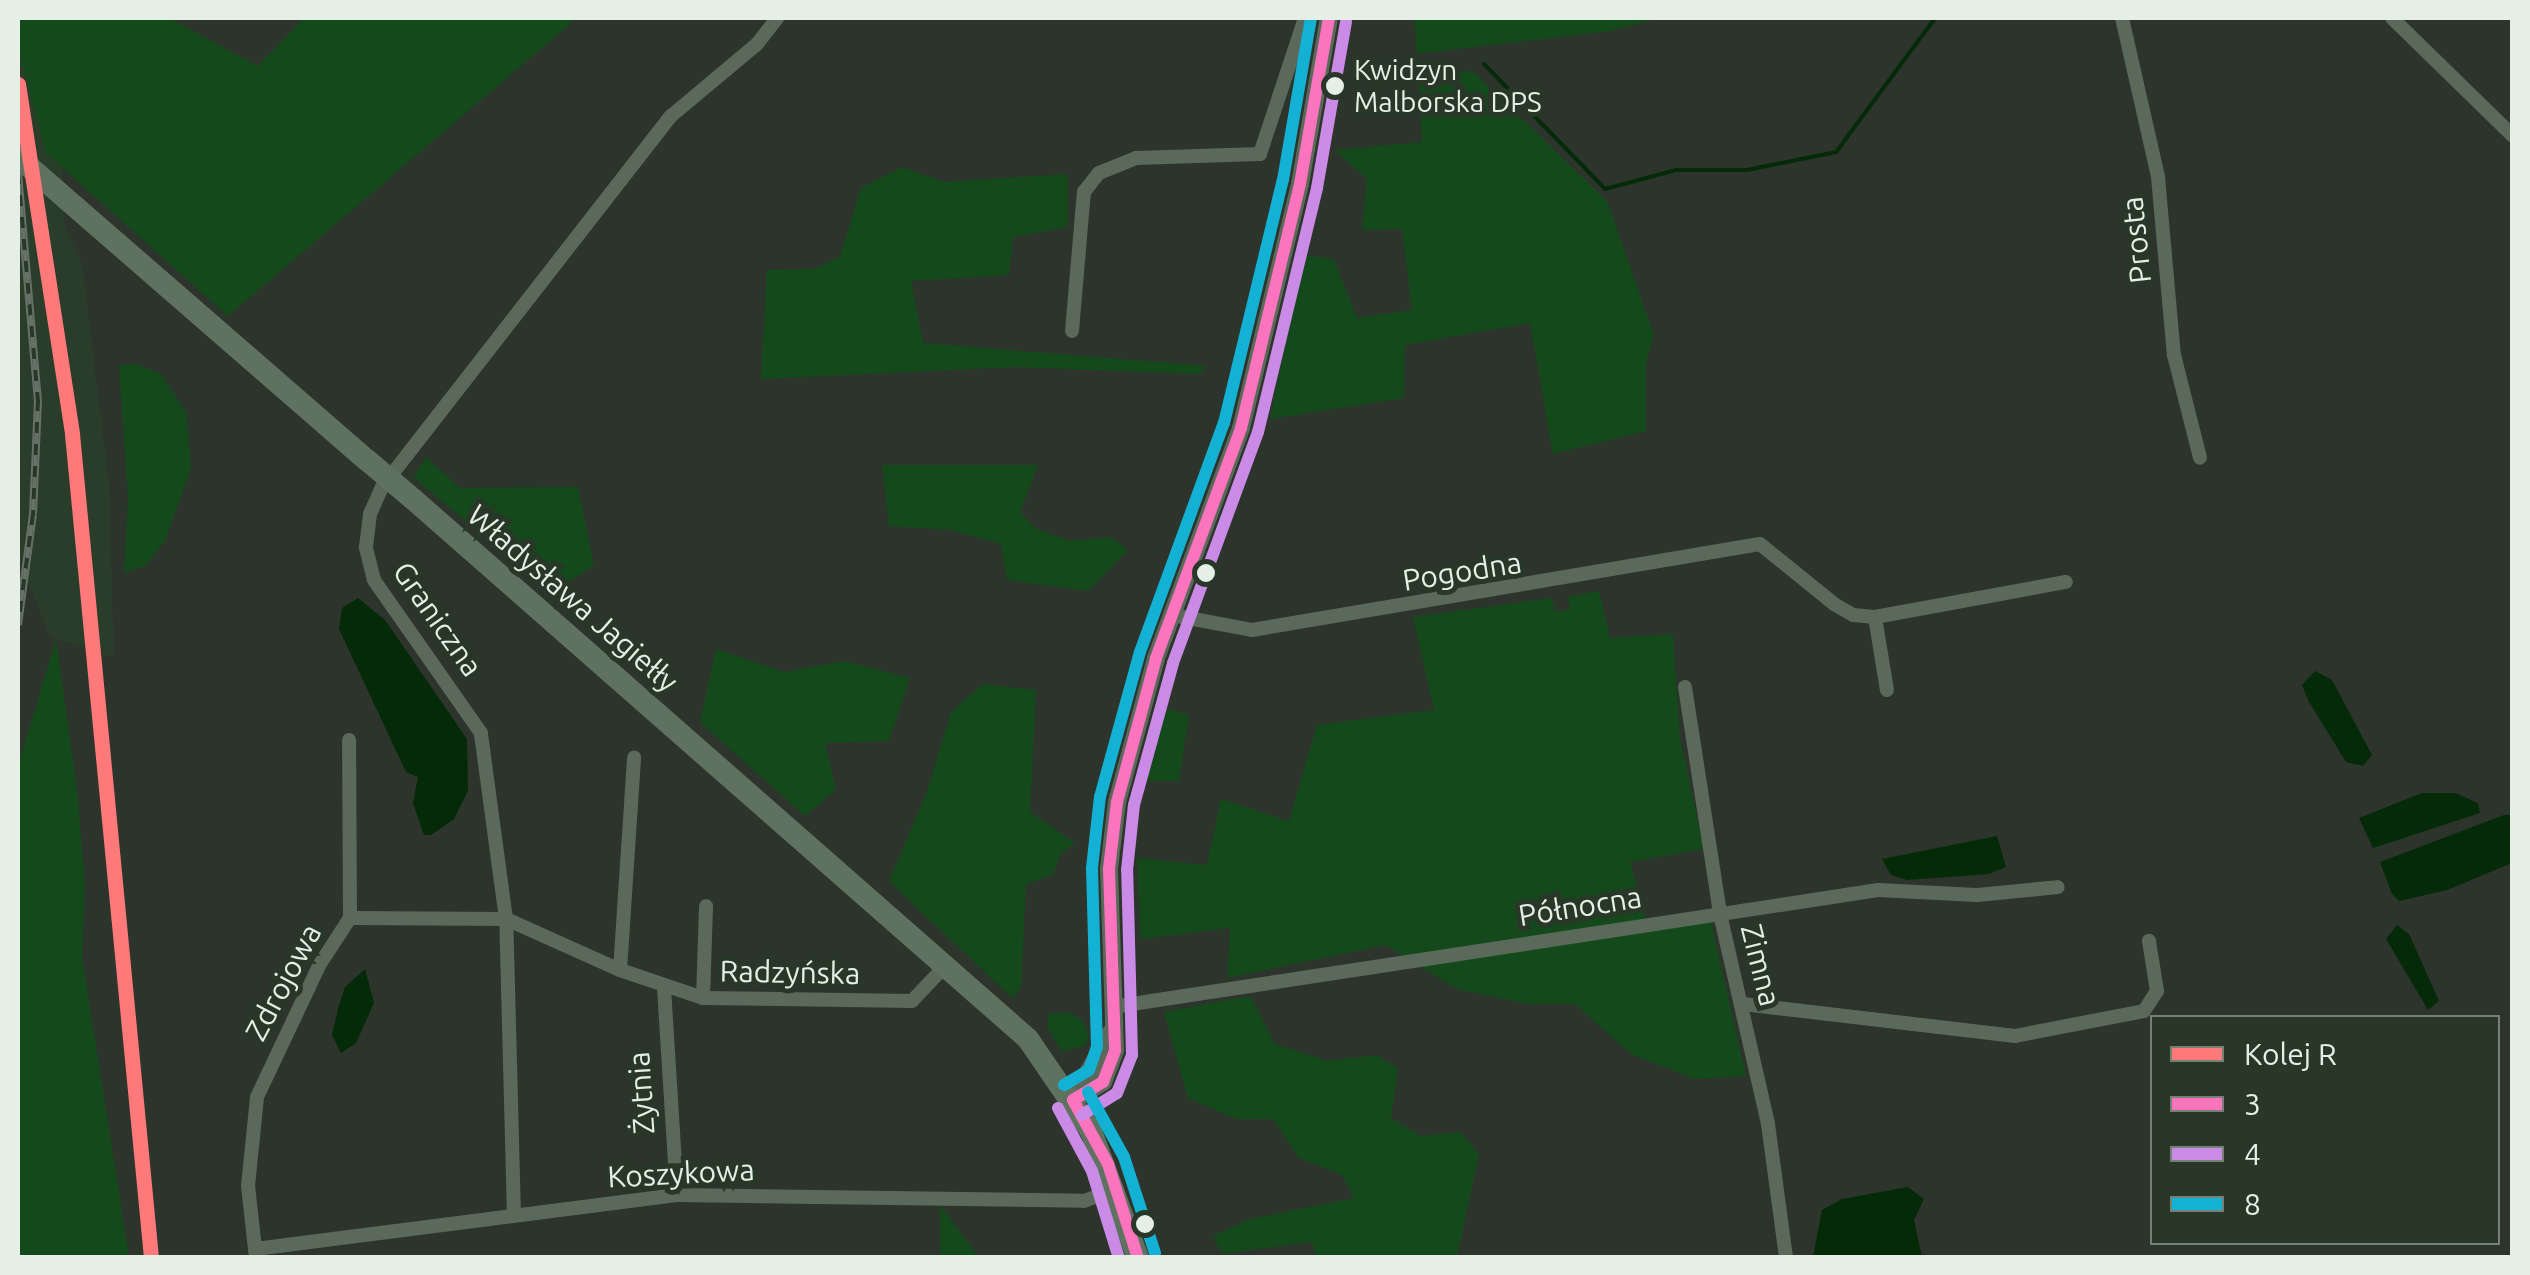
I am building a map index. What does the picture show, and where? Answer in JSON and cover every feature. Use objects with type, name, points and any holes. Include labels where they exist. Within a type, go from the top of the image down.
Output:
[{"type":"main road","name":"Władysława Jagiełły","points":[[18,157],[948,962],[1056,1073],[1117,1189],[1138,1258]]},
{"type":"street","name":"Graniczna","points":[[514,1216],[506,919],[481,732],[374,580],[366,546],[372,503],[671,116],[758,44],[777,18]]},
{"type":"street","points":[[1072,330],[1084,192],[1099,174],[1136,158],[1260,154],[1305,18]]},
{"type":"street","points":[[1073,1100],[1102,1082],[1116,1050],[1110,869],[1118,802],[1133,730],[1250,395],[1324,18]]},
{"type":"street","name":"Prosta","points":[[2122,18],[2155,162],[2174,355],[2200,458]]},
{"type":"street","points":[[2392,18],[2512,135]]},
{"type":"street","name":"Pogodna","points":[[1172,615],[1252,630],[1760,544],[1834,604],[1853,615],[1875,616]]},
{"type":"street","points":[[1887,690],[1875,616],[2066,582]]},
{"type":"street","name":"Zimna","points":[[1685,686],[1720,914],[1768,1124],[1786,1258]]},
{"type":"street","name":"Zdrojowa","points":[[256,1253],[248,1186],[257,1097],[320,964],[350,918],[349,740]]},
{"type":"street","points":[[620,970],[634,757]]},
{"type":"street","name":"Północna","points":[[1112,1008],[1878,890],[1978,895],[2058,887]]},
{"type":"street","points":[[702,998],[706,906]]},
{"type":"street","name":"Radzyńska","points":[[350,918],[506,919],[664,988],[702,998],[912,1001],[948,962]]},
{"type":"street","points":[[1743,1004],[2015,1036],[2144,1011],[2157,991],[2149,941]]},
{"type":"street","name":"Żytnia","points":[[664,988],[677,1195]]},
{"type":"street","points":[[1073,1100],[1113,1030]]},
{"type":"street","points":[[1056,1073],[1090,1072]]},
{"type":"street","name":"Koszykowa","points":[[256,1253],[677,1195],[1084,1201],[1117,1189]]},
{"type":"shaded area","points":[[18,18],[60,145],[65,227],[82,263],[109,482],[114,658],[50,636],[18,558]]},
{"type":"shaded area","points":[[18,18],[169,18],[258,66],[304,18],[577,18],[228,316],[46,153],[20,55]]},
{"type":"shaded area","points":[[1414,18],[1660,18],[1611,31],[1417,54]]},
{"type":"shaded area","points":[[1473,71],[1607,201],[1654,335],[1646,363],[1646,431],[1553,454],[1530,323],[1405,345],[1404,398],[1270,419],[1303,255],[1334,259],[1357,318],[1412,310],[1402,229],[1362,230],[1367,179],[1335,150],[1422,142],[1418,73]]},
{"type":"shaded area","points":[[902,167],[944,182],[1068,174],[1068,227],[1013,237],[1009,275],[911,281],[923,343],[1207,366],[1199,374],[1016,367],[761,379],[767,270],[814,269],[840,257],[861,188]]},
{"type":"shaded area","points":[[135,364],[161,374],[186,412],[191,468],[165,541],[145,566],[124,573],[128,498],[119,365]]},
{"type":"shaded area","points":[[426,457],[460,488],[578,487],[594,566],[551,593],[413,477]]},
{"type":"shaded area","points":[[882,465],[1038,465],[1020,512],[1035,528],[1069,541],[1111,537],[1128,550],[1088,591],[1007,580],[1001,544],[951,530],[889,526]]},
{"type":"shaded area","points":[[1599,591],[1610,638],[1673,634],[1680,739],[1704,849],[1630,862],[1648,926],[1710,918],[1746,1076],[1694,1079],[1631,1054],[1575,1004],[1529,1004],[1457,989],[1386,945],[1227,978],[1230,928],[1141,939],[1137,858],[1207,865],[1221,799],[1289,821],[1317,725],[1434,710],[1413,617],[1552,598],[1555,612],[1570,609],[1568,597]]},
{"type":"shaded area","points":[[358,598],[385,620],[467,739],[468,791],[454,819],[431,835],[424,835],[413,803],[418,777],[406,772],[339,629],[342,608]]},
{"type":"shaded area","points":[[56,639],[77,790],[85,885],[82,957],[129,1257],[18,1257],[18,766]]},
{"type":"shaded area","points":[[716,649],[784,672],[845,661],[910,678],[889,741],[825,743],[836,790],[805,816],[700,722]]},
{"type":"shaded area","points":[[2315,671],[2332,680],[2372,755],[2363,766],[2346,762],[2308,700],[2302,685]]},
{"type":"shaded area","points":[[983,684],[1036,690],[1030,812],[1075,843],[1060,855],[1053,875],[1026,884],[1021,987],[1013,999],[889,881],[927,792],[951,712]]},
{"type":"shaded area","points":[[1158,706],[1189,715],[1179,781],[1137,781]]},
{"type":"shaded area","points":[[2422,793],[2455,793],[2478,803],[2480,813],[2373,848],[2359,818]]},
{"type":"shaded area","points":[[2512,815],[2512,863],[2447,890],[2399,901],[2392,894],[2380,862]]},
{"type":"shaded area","points":[[1997,836],[2006,867],[1988,874],[1907,880],[1891,875],[1882,859]]},
{"type":"shaded area","points":[[2397,925],[2409,934],[2439,1001],[2428,1010],[2386,939]]},
{"type":"shaded area","points":[[365,969],[374,1003],[356,1043],[341,1053],[332,1035],[339,1005],[345,987]]},
{"type":"shaded area","points":[[1250,996],[1275,1044],[1328,1061],[1376,1055],[1398,1068],[1391,1118],[1421,1136],[1460,1132],[1479,1154],[1457,1257],[1316,1257],[1312,1242],[1222,1254],[1213,1236],[1250,1219],[1354,1198],[1342,1175],[1299,1158],[1273,1119],[1236,1119],[1188,1098],[1164,1012]]},
{"type":"shaded area","points":[[1068,1012],[1082,1020],[1089,1036],[1085,1046],[1061,1051],[1047,1026],[1049,1014]]},
{"type":"shaded area","points":[[1908,1187],[1924,1199],[1914,1220],[1922,1257],[1813,1257],[1822,1210],[1842,1199]]},
{"type":"shaded area","points":[[940,1205],[979,1257],[940,1257]]},
{"type":"waterway","points":[[1484,64],[1605,189],[1676,170],[1747,170],[1836,152],[1935,18]]},
{"type":"railway","points":[[18,173],[38,400],[33,514],[18,625]]},
{"type":"rail line","name":"R","points":[[18,84],[72,434],[151,1258]]},
{"type":"transit line","name":"8","points":[[1064,1085],[1089,1070],[1097,1047],[1092,868],[1100,797],[1140,652],[1224,423],[1283,180],[1311,18]]},
{"type":"transit line","name":"3","points":[[1073,1100],[1103,1082],[1115,1050],[1109,869],[1117,802],[1156,658],[1241,428],[1300,184],[1329,18]]},
{"type":"transit line","name":"4","points":[[1082,1115],[1117,1093],[1132,1055],[1127,870],[1134,805],[1173,663],[1258,432],[1317,188],[1346,21]]},
{"type":"transit line","name":"8","points":[[1088,1092],[1124,1157],[1155,1253]]},
{"type":"transit line","name":"3","points":[[1073,1100],[1108,1164],[1138,1258]]},
{"type":"transit line","name":"4","points":[[1058,1108],[1092,1171],[1119,1258]]},
{"type":"place","name":"Kwidzyn Malborska DPS","points":[[1335,86]]}]
